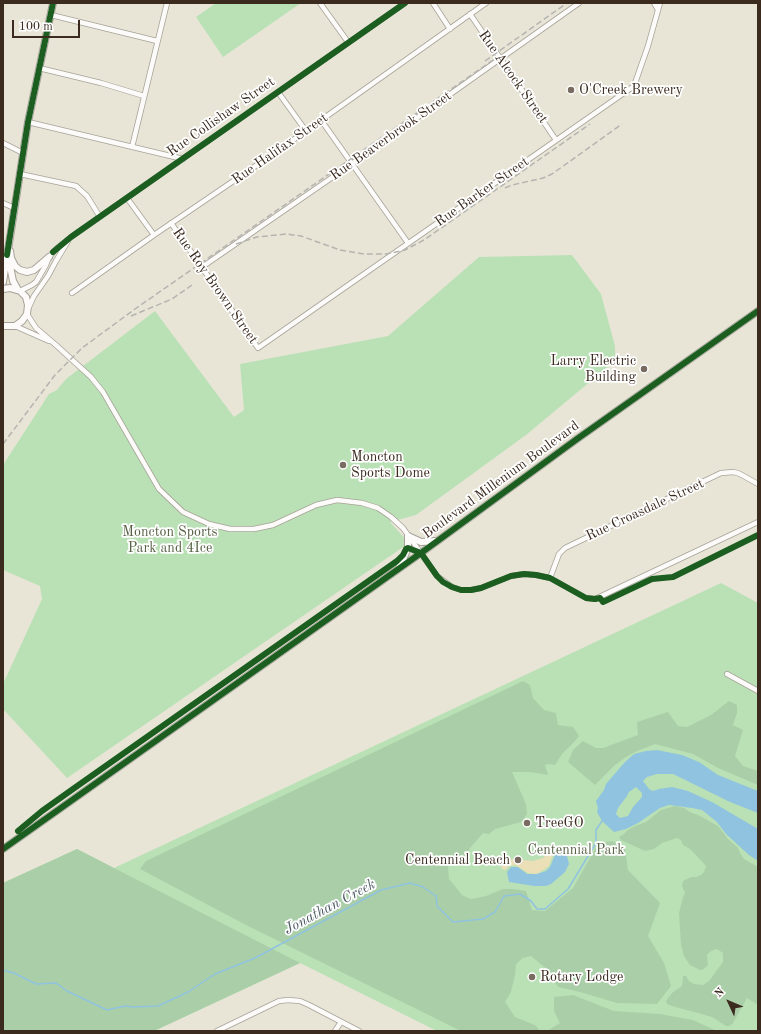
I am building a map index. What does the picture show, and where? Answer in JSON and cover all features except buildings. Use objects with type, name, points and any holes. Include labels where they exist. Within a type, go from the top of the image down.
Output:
[{"type":"main road","points":[[3,282],[4,265],[10,239],[28,122],[53,3]]},
{"type":"main road","points":[[3,331],[22,321],[28,312],[26,297],[13,281],[10,268],[10,239]]},
{"type":"main road","points":[[10,249],[11,258],[15,266],[20,270],[27,272],[34,270],[49,257]]},
{"type":"main road","points":[[3,289],[10,288],[19,290]]},
{"type":"main road","name":"Boulevard Millenium Boulevard","points":[[3,849],[421,553],[577,439],[758,311]]},
{"type":"main road","points":[[3,326],[13,326]]},
{"type":"main road","points":[[399,568],[408,548],[408,536],[421,542],[437,541]]},
{"type":"street","points":[[132,147],[167,3]]},
{"type":"street","points":[[320,3],[348,42]]},
{"type":"street","name":"Rue Collishaw Street","points":[[19,290],[36,282],[49,257],[57,248],[71,237],[405,3]]},
{"type":"street","points":[[433,3],[450,29]]},
{"type":"street","name":"Rue Halifax Street","points":[[72,293],[171,223],[306,131],[486,3]]},
{"type":"street","name":"Rue Beaverbrook Street","points":[[202,267],[502,59],[579,3]]},
{"type":"street","points":[[654,3],[658,10]]},
{"type":"street","name":"Rue Barker Street","points":[[258,348],[634,86],[648,46],[660,3]]},
{"type":"street","name":"Rue Alcock Street","points":[[470,14],[556,140]]},
{"type":"street","points":[[51,15],[157,41]]},
{"type":"street","points":[[39,68],[101,83],[144,96]]},
{"type":"street","points":[[278,92],[306,131]]},
{"type":"street","points":[[321,120],[353,163],[408,243]]},
{"type":"street","points":[[28,122],[183,159]]},
{"type":"street","points":[[3,143],[23,153]]},
{"type":"street","points":[[20,174],[76,186],[87,196],[100,217]]},
{"type":"street","points":[[127,198],[154,235]]},
{"type":"street","points":[[3,203],[14,208]]},
{"type":"street","name":"Rue Roy Brown Street","points":[[171,223],[258,348]]},
{"type":"street","name":"Rue Collishaw Street","points":[[28,312],[34,296],[48,276],[71,237]]},
{"type":"street","points":[[28,312],[36,328],[90,377],[103,392],[159,489],[183,512],[209,524],[230,529],[254,529],[273,525],[316,505],[336,500],[362,503],[378,508],[403,528],[437,576],[443,582],[452,587],[461,590],[471,590],[481,588],[511,576],[524,574],[536,575],[550,578],[586,598],[595,599],[600,598],[758,522]]},
{"type":"street","points":[[13,326],[57,346]]},
{"type":"street","name":"Rue Croasdale Street","points":[[550,578],[559,554],[565,548],[722,473],[734,472],[758,484]]},
{"type":"street","points":[[727,674],[758,691]]},
{"type":"street","points":[[217,1031],[279,1001],[288,1000],[300,1001],[359,1031]]},
{"type":"street","points":[[335,1031],[341,1022]]},
{"type":"green space","points":[[216,3],[301,3],[223,57],[196,17]]},
{"type":"green space","name":"Moncton Sports Park and 4Ice","points":[[572,255],[601,294],[615,346],[615,361],[526,435],[416,515],[390,522],[409,543],[67,778],[3,709],[3,684],[42,599],[40,586],[3,570],[3,465],[49,394],[57,390],[66,379],[155,311],[234,417],[244,410],[240,364],[388,336],[479,257]]},
{"type":"green space","name":"Centennial Park","points":[[721,583],[758,603],[757,1031],[437,1031],[300,963],[154,1031],[3,1031],[3,883],[77,849],[114,868]]},
{"type":"green space","points":[[523,681],[530,685],[533,698],[544,710],[556,713],[558,725],[573,727],[579,736],[562,754],[555,765],[545,765],[548,775],[530,772],[512,772],[526,804],[527,814],[521,822],[495,829],[489,834],[483,833],[470,848],[465,857],[448,866],[449,879],[462,895],[471,899],[486,896],[503,889],[526,891],[532,910],[545,911],[573,888],[598,844],[612,841],[625,849],[628,870],[660,903],[648,936],[664,963],[671,986],[657,1004],[617,1003],[558,987],[548,970],[531,956],[523,958],[516,964],[511,992],[505,1002],[515,1017],[535,1025],[540,1031],[461,1031],[248,926],[140,869],[146,861]]},
{"type":"green space","points":[[729,701],[737,705],[737,713],[733,725],[743,730],[735,756],[743,766],[758,771],[758,785],[718,768],[693,754],[655,744],[626,757],[615,765],[595,785],[568,762],[573,750],[583,741],[596,748],[603,748],[638,735],[637,722],[668,712],[678,726],[687,727],[711,715]]},
{"type":"green space","points":[[675,806],[684,808],[718,826],[728,839],[738,848],[744,859],[758,867],[758,1005],[747,998],[733,1023],[729,1026],[726,1026],[712,1017],[672,1006],[667,1004],[666,1001],[672,993],[682,986],[683,976],[686,976],[689,981],[694,984],[703,985],[709,981],[723,962],[723,953],[717,949],[711,951],[707,955],[708,965],[704,969],[700,970],[690,965],[684,956],[681,945],[679,913],[685,893],[682,886],[683,881],[691,877],[701,875],[706,866],[690,849],[683,845],[681,840],[677,838],[662,843],[654,849],[645,851],[621,840],[619,837],[635,826],[646,822],[661,810]]},
{"type":"green space","points":[[77,849],[300,963],[154,1031],[3,1031],[3,883]]},
{"type":"green space","points":[[573,995],[614,1011],[660,1014],[693,1020],[717,1031],[547,1031],[560,1023],[554,1011],[554,997]]},
{"type":"sand","name":"Centennial Beach","points":[[553,847],[563,847],[562,852],[556,853],[552,857],[549,866],[539,873],[528,873],[515,865],[509,866],[505,870],[501,868],[508,860],[533,861],[543,858]]},
{"type":"water","points":[[657,750],[682,755],[699,762],[718,775],[758,791],[758,813],[730,802],[673,774],[657,774],[647,777],[643,781],[649,789],[653,791],[672,787],[688,791],[712,802],[758,829],[758,861],[749,855],[726,834],[717,822],[702,810],[669,805],[660,808],[638,823],[626,829],[614,832],[602,821],[597,812],[598,808],[596,801],[604,790],[606,784],[634,754]],"holes":[[[636,787],[642,793],[642,797],[633,807],[628,816],[620,818],[616,814],[618,808],[629,792]]]},
{"type":"water","points":[[560,852],[567,856],[569,864],[565,872],[551,884],[546,886],[534,886],[509,882],[507,872],[511,867],[518,867],[527,874],[537,874],[546,871],[550,867],[555,855]]},
{"type":"waterway","name":"Jonathan Creek","points":[[3,970],[14,973],[36,984],[56,983],[67,991],[107,1010],[125,1006],[158,1006],[188,992],[215,974],[255,958],[381,890],[410,883],[423,887],[436,896],[437,906],[453,922],[483,919],[495,912],[504,896],[520,894],[531,901],[537,909],[545,909],[568,889],[596,843],[596,830],[602,821]]},
{"type":"railway","points":[[485,61],[567,3]]},
{"type":"railway","points":[[3,444],[55,375],[82,348],[135,309],[493,60]]},
{"type":"railway","points":[[236,244],[257,237],[286,234],[301,236],[340,250],[364,254],[386,254],[405,250],[424,240],[590,124]]},
{"type":"railway","points":[[505,188],[543,178],[552,174],[622,124]]},
{"type":"railway","points":[[131,316],[172,299],[192,285]]},
{"type":"cycle path","points":[[7,255],[28,122],[53,3]]},
{"type":"cycle path","points":[[53,252],[71,237],[405,3]]},
{"type":"cycle path","points":[[3,849],[421,553],[577,439],[758,311]]},
{"type":"cycle path","points":[[421,553],[443,582],[461,590],[481,588],[511,576],[524,574],[536,575],[550,578],[586,598],[600,598],[603,602],[652,579],[673,577],[758,535]]},
{"type":"cycle path","points":[[18,831],[42,811],[397,561],[406,549],[408,548],[421,553]]},
{"type":"place","name":"O'Creek Brewery","points":[[571,90]]},
{"type":"place","name":"Larry Electric Building","points":[[644,369]]},
{"type":"place","name":"Moncton Sports Dome","points":[[343,465]]},
{"type":"place","name":"TreeGO","points":[[527,823]]},
{"type":"place","name":"Centennial Beach","points":[[518,860]]},
{"type":"place","name":"Rotary Lodge","points":[[532,977]]}]
